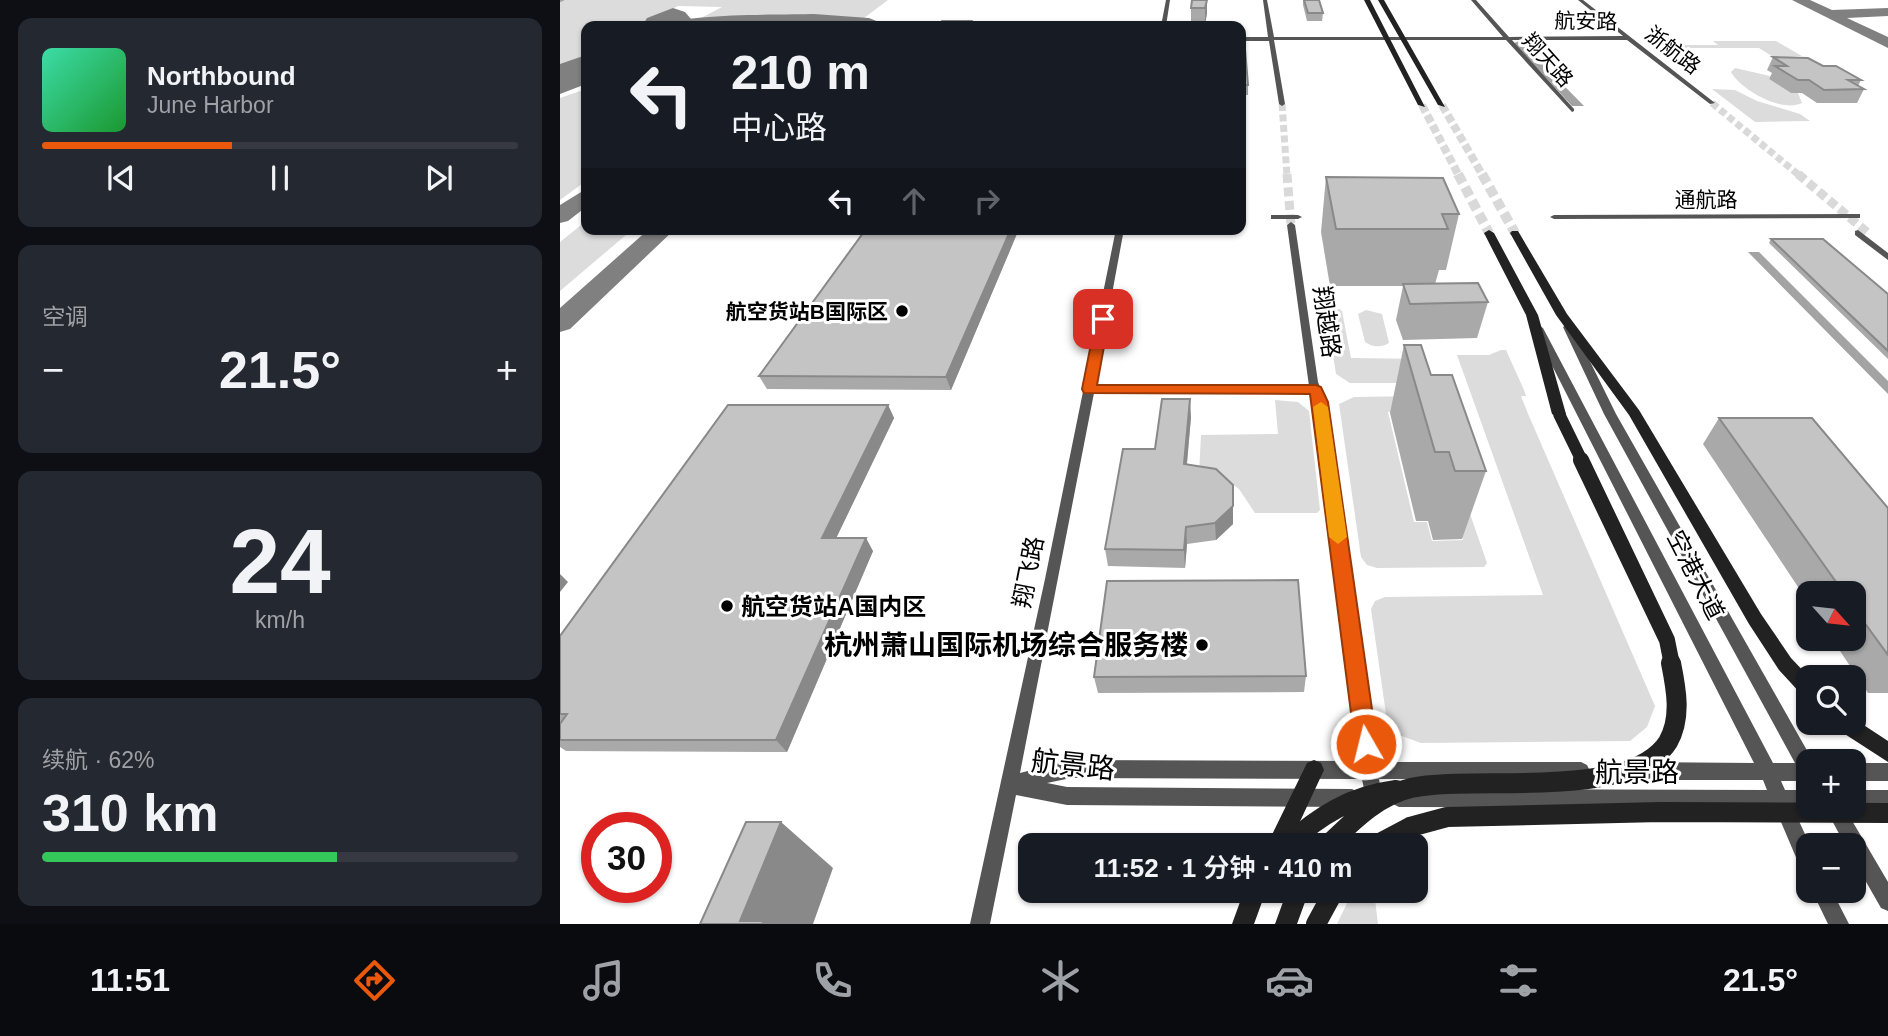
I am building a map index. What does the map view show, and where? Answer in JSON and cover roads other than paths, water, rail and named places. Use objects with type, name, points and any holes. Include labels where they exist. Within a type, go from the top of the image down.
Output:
[{"type":"main road","points":[[1367,0],[1422,105]]},
{"type":"main road","points":[[1381,0],[1441,105]]},
{"type":"main road","name":"空港大道","points":[[1408,789],[1436,784],[1563,784],[1616,776],[1645,763],[1664,746],[1674,726],[1679,699],[1676,668],[1667,640],[1559,414],[1532,315],[1489,233]]},
{"type":"main road","name":"空港大道","points":[[1515,233],[1562,315],[1634,413],[1755,619],[1796,676]]},
{"type":"main road","points":[[1862,735],[1888,752]]},
{"type":"main road","points":[[1284,833],[1314,770]]},
{"type":"main road","points":[[1302,833],[1341,802],[1366,792],[1408,789]]},
{"type":"main road","points":[[1342,833],[1373,807],[1408,789]]},
{"type":"main road","points":[[1350,833],[1373,798]]},
{"type":"main road","points":[[1392,833],[1421,822],[1447,817],[1661,812],[1888,813]]},
{"type":"main road","points":[[1243,924],[1251,903]]},
{"type":"main road","points":[[1251,924],[1258,903]]},
{"type":"main road","points":[[1286,924],[1294,903]]},
{"type":"main road","points":[[1318,924],[1326,903]]},
{"type":"street","points":[[1164,21],[1168,0]]},
{"type":"street","points":[[1265,0],[1269,38],[1282,104]]},
{"type":"street","name":"翔天路","points":[[1473,0],[1572,110]]},
{"type":"street","name":"浙航路","points":[[1573,0],[1712,103]]},
{"type":"street","name":"浙航路","points":[[1580,0],[1702,103]]},
{"type":"street","name":"航安路","points":[[1246,38],[1623,38]]},
{"type":"street","name":"通航路","points":[[1555,217],[1857,216]]},
{"type":"street","name":"翔越路","points":[[1274,218],[1294,221],[1373,798]]},
{"type":"street","points":[[1858,233],[1888,257]]},
{"type":"street","points":[[1868,233],[1888,248]]},
{"type":"street","name":"翔飞路","points":[[980,924],[1119,235]]},
{"type":"street","name":"空港大道","points":[[1532,315],[1768,772],[1796,834]]},
{"type":"street","name":"空港大道","points":[[1562,315],[1610,414],[1796,749]]},
{"type":"street","points":[[1089,389],[1316,390]]},
{"type":"street","name":"航景路","points":[[1009,784],[1071,769],[1796,771]]},
{"type":"street","points":[[1866,772],[1888,772]]},
{"type":"street","name":"航景路","points":[[1009,784],[1067,796],[1796,799]]},
{"type":"street","points":[[1866,799],[1888,799]]},
{"type":"street","points":[[1840,819],[1888,901]]},
{"type":"street","points":[[1828,903],[1839,924]]},
{"type":"tunnel","points":[[1712,103],[1800,176]]},
{"type":"tunnel","points":[[1282,104],[1287,176]]},
{"type":"tunnel","points":[[1422,105],[1459,176]]},
{"type":"tunnel","points":[[1442,105],[1483,176]]},
{"type":"tunnel","points":[[1287,174],[1291,225]]},
{"type":"tunnel","points":[[1458,174],[1489,233]]},
{"type":"tunnel","points":[[1482,174],[1515,233]]},
{"type":"tunnel","points":[[1798,174],[1868,233]]},
{"type":"place","name":"航空货站B国际区","points":[[902,311]]},
{"type":"place","name":"航空货站A国内区","points":[[727,606]]},
{"type":"place","name":"杭州萧山国际机场综合服务楼","points":[[1202,645]]}]
